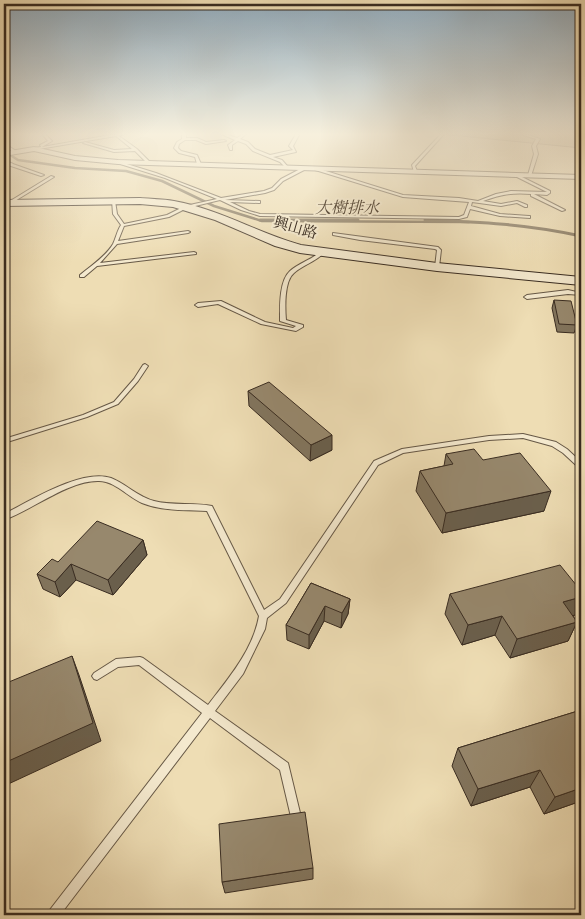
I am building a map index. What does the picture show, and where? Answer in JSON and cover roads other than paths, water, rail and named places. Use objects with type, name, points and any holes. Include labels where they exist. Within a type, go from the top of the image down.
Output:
[{"type":"main road","name":"興山路","points":[[6,203],[140,201],[192,206],[279,243],[322,253],[581,281]]},
{"type":"lane","points":[[6,203],[52,177]]},
{"type":"lane","points":[[166,177],[221,199],[250,214],[460,218],[466,216],[471,200]]},
{"type":"lane","points":[[82,276],[115,243],[119,230],[123,225],[174,214],[192,206],[221,199],[265,192],[289,177]]},
{"type":"lane","points":[[338,177],[403,196],[471,200],[501,205],[517,202],[526,206]]},
{"type":"lane","points":[[478,202],[496,195],[515,192],[529,194],[547,194],[549,192],[520,177]]},
{"type":"lane","points":[[529,194],[563,210]]},
{"type":"lane","points":[[221,199],[238,202],[260,202]]},
{"type":"lane","points":[[113,201],[115,214],[123,225]]},
{"type":"lane","points":[[469,207],[500,215],[529,217]]},
{"type":"lane","points":[[300,216],[305,208]]},
{"type":"lane","points":[[115,243],[188,232]]},
{"type":"lane","points":[[335,234],[364,240],[436,248],[439,250],[438,267]]},
{"type":"lane","points":[[95,265],[194,253]]},
{"type":"lane","points":[[198,305],[219,302],[263,323],[294,330],[301,326],[283,321],[282,311],[287,280],[291,273],[322,253]]},
{"type":"lane","points":[[527,297],[568,292],[581,294]]},
{"type":"lane","points":[[4,441],[85,416],[116,403],[136,380],[145,366]]},
{"type":"lane","points":[[263,616],[283,601],[376,463],[402,451],[489,438],[523,436],[554,444],[580,464],[581,468]]},
{"type":"lane","points":[[4,517],[50,494],[82,481],[98,478],[114,481],[132,495],[152,504],[209,508],[263,616],[261,629],[240,671],[52,915]]},
{"type":"lane","points":[[97,676],[116,663],[140,660],[284,767],[296,817]]},
{"type":"waterway","name":"大樹排水","points":[[147,177],[162,181],[214,206],[262,221],[464,222]]},
{"type":"waterway","name":"大樹排水","points":[[260,220],[358,220]]},
{"type":"waterway","name":"大樹排水","points":[[425,220],[464,222]]},
{"type":"waterway","name":"大樹排水","points":[[464,222],[469,222]]},
{"type":"waterway","name":"大樹排水","points":[[464,222],[522,226],[581,236]]}]
